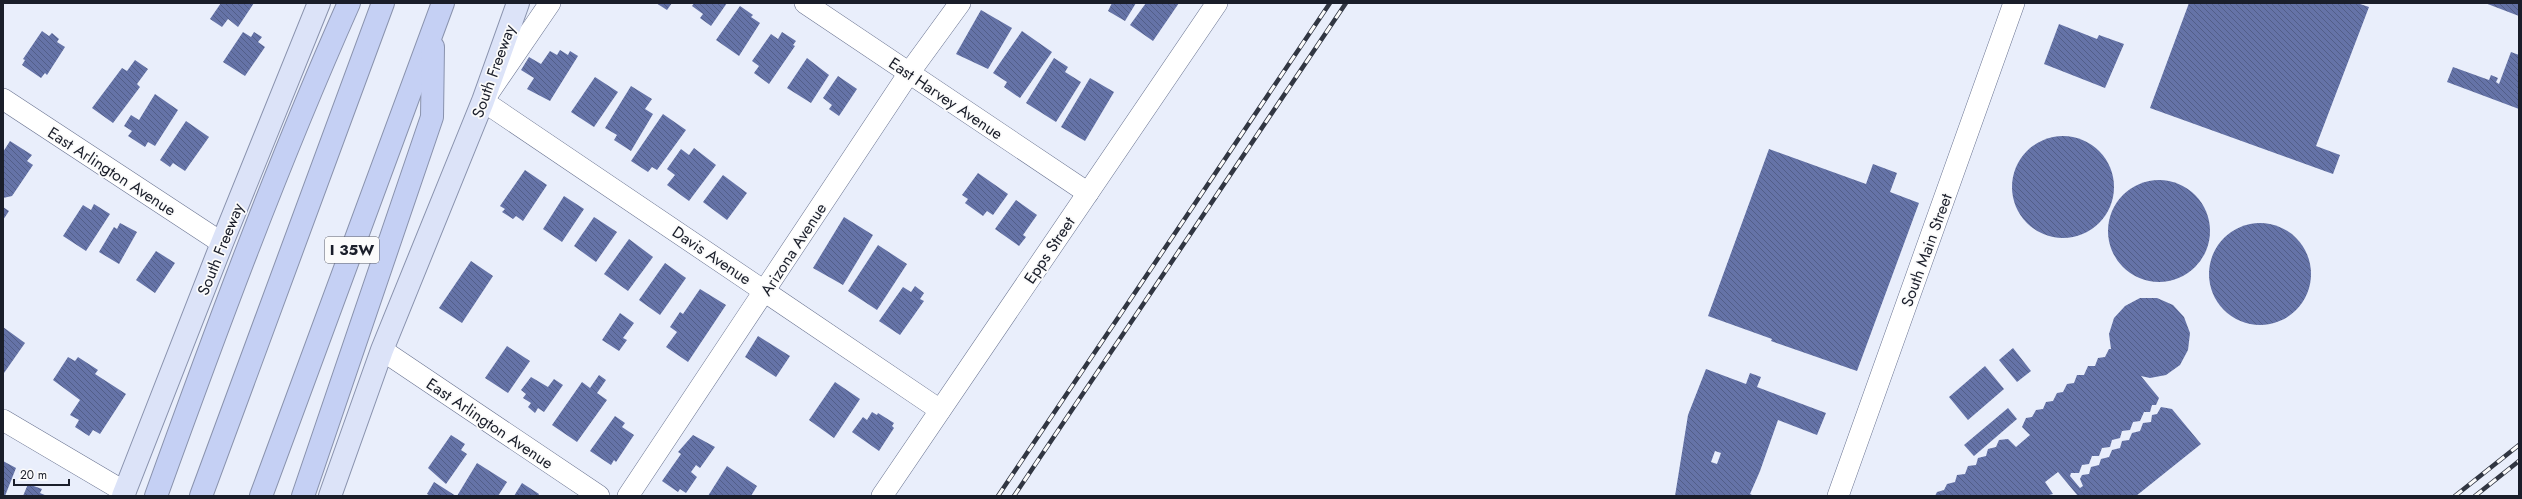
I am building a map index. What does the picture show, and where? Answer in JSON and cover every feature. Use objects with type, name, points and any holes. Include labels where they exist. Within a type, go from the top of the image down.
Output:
[{"type":"highway","points":[[156,496],[235,279],[307,96],[349,3]]},
{"type":"highway","points":[[201,496],[383,3]]},
{"type":"highway","name":"I 35W","points":[[261,496],[443,3]]},
{"type":"highway","points":[[303,496],[432,117],[433,30]]},
{"type":"main road","name":"South Freeway","points":[[124,494],[222,243],[319,3]]},
{"type":"main road","name":"South Freeway","points":[[330,496],[382,350],[484,101],[518,3]]},
{"type":"street","points":[[484,101],[550,3]]},
{"type":"street","name":"East Harvey Avenue","points":[[805,3],[1088,194]]},
{"type":"street","name":"Arizona Avenue","points":[[628,496],[909,73],[960,3]]},
{"type":"street","name":"Epps Street","points":[[882,496],[1217,3]]},
{"type":"street","name":"South Main Street","points":[[1838,496],[2014,3]]},
{"type":"street","name":"East Arlington Avenue","points":[[3,99],[222,243]]},
{"type":"street","name":"Davis Avenue","points":[[484,101],[940,410]]},
{"type":"street","name":"East Arlington Avenue","points":[[382,350],[598,496]]},
{"type":"street","points":[[3,420],[124,494]]},
{"type":"building","points":[[221,3],[254,3],[238,27],[228,19],[222,27],[210,19]]},
{"type":"building","points":[[656,3],[672,3],[667,10]]},
{"type":"building","points":[[694,3],[727,3],[711,26],[700,18],[703,14],[692,6]]},
{"type":"building","points":[[1112,3],[1136,3],[1125,21],[1108,11]]},
{"type":"building","points":[[1146,3],[1179,3],[1153,41],[1130,25]]},
{"type":"building","points":[[2189,3],[2357,3],[2369,7],[2316,146],[2340,155],[2333,174],[2150,108]]},
{"type":"building","points":[[2485,3],[2519,3],[2519,16]]},
{"type":"building","points":[[740,6],[753,15],[751,17],[760,23],[739,56],[716,40]]},
{"type":"building","points":[[981,10],[1012,28],[988,69],[956,54]]},
{"type":"building","points":[[2059,24],[2097,39],[2099,35],[2124,44],[2105,88],[2044,64]]},
{"type":"building","points":[[42,31],[49,36],[52,33],[59,39],[57,42],[65,47],[47,75],[45,73],[41,78],[22,65],[25,60],[23,59]]},
{"type":"building","points":[[1022,31],[1052,52],[1020,98],[1004,87],[1007,82],[993,73]]},
{"type":"building","points":[[243,32],[251,37],[254,32],[262,37],[258,42],[265,47],[245,76],[223,62]]},
{"type":"building","points":[[782,32],[796,41],[793,45],[795,46],[769,84],[754,73],[759,66],[752,61],[771,34],[778,39]]},
{"type":"building","points":[[560,50],[568,55],[570,51],[578,56],[550,101],[527,89],[534,78],[521,70],[529,57],[541,64],[550,51],[557,55]]},
{"type":"building","points":[[2511,52],[2519,55],[2519,109],[2447,82],[2453,67],[2489,80],[2491,75],[2498,78],[2496,82],[2499,84]]},
{"type":"building","points":[[807,58],[829,75],[811,103],[787,88]]},
{"type":"building","points":[[1054,58],[1068,67],[1065,72],[1081,82],[1056,122],[1026,103]]},
{"type":"building","points":[[135,60],[148,69],[137,84],[140,87],[113,123],[92,108],[122,68],[127,71]]},
{"type":"building","points":[[838,76],[857,89],[839,116],[829,109],[832,105],[823,98]]},
{"type":"building","points":[[595,77],[618,92],[594,127],[571,112]]},
{"type":"building","points":[[1090,78],[1114,92],[1085,141],[1061,127]]},
{"type":"building","points":[[631,86],[652,99],[645,109],[653,114],[631,151],[614,140],[617,135],[605,128]]},
{"type":"building","points":[[155,94],[178,110],[155,146],[148,142],[145,147],[128,136],[132,131],[124,126],[131,115],[139,120]]},
{"type":"building","points":[[663,114],[686,130],[657,170],[652,167],[648,172],[631,161]]},
{"type":"building","points":[[186,121],[209,137],[185,171],[173,163],[170,167],[160,160]]},
{"type":"building","points":[[2063,136],[2082,140],[2099,151],[2110,168],[2114,187],[2110,206],[2099,223],[2082,234],[2063,238],[2044,234],[2027,223],[2016,206],[2012,187],[2016,168],[2027,151],[2044,140]]},
{"type":"building","points":[[10,141],[32,155],[27,161],[33,165],[12,196],[3,198],[3,152]]},
{"type":"building","points":[[694,148],[716,165],[689,201],[667,185],[675,175],[667,169],[681,149],[689,155]]},
{"type":"building","points":[[1769,149],[1866,184],[1873,164],[1897,173],[1890,192],[1919,203],[1857,371],[1771,341],[1772,339],[1708,316]]},
{"type":"building","points":[[525,170],[547,185],[523,221],[516,216],[513,219],[502,212],[505,209],[500,206]]},
{"type":"building","points":[[978,173],[1008,194],[993,215],[987,211],[983,216],[965,203],[968,199],[962,195]]},
{"type":"building","points":[[723,175],[747,193],[727,220],[703,202]]},
{"type":"building","points":[[2159,180],[2178,184],[2195,195],[2206,212],[2210,231],[2206,250],[2195,267],[2178,278],[2159,282],[2140,278],[2123,267],[2112,250],[2108,231],[2112,212],[2123,195],[2140,184]]},
{"type":"building","points":[[564,196],[584,209],[562,242],[543,229]]},
{"type":"building","points":[[1016,200],[1037,215],[1023,235],[1026,237],[1019,246],[995,229]]},
{"type":"building","points":[[94,204],[110,214],[86,251],[63,236],[83,205],[91,210]]},
{"type":"building","points":[[3,207],[9,211],[3,220]]},
{"type":"building","points":[[594,217],[617,232],[596,262],[574,246]]},
{"type":"building","points":[[844,217],[873,235],[843,285],[813,268]]},
{"type":"building","points":[[120,223],[137,232],[119,264],[99,252],[114,227],[117,229]]},
{"type":"building","points":[[2260,223],[2279,227],[2296,238],[2307,255],[2311,274],[2307,293],[2296,310],[2279,321],[2260,325],[2241,321],[2224,310],[2213,293],[2209,274],[2213,255],[2224,238],[2241,227]]},
{"type":"building","points":[[629,239],[653,257],[628,291],[604,274]]},
{"type":"building","points":[[878,245],[907,264],[877,310],[848,291]]},
{"type":"building","points":[[156,251],[175,263],[155,293],[136,280]]},
{"type":"building","points":[[471,261],[493,276],[462,323],[439,308]]},
{"type":"building","points":[[665,263],[686,278],[660,315],[639,300]]},
{"type":"building","points":[[915,286],[924,293],[920,299],[924,301],[900,335],[879,321],[903,287],[911,292]]},
{"type":"building","points":[[700,289],[726,305],[688,362],[666,347],[677,332],[670,327],[680,312],[683,314]]},
{"type":"building","points":[[2140,298],[2157,298],[2173,305],[2184,317],[2190,333],[2188,350],[2180,365],[2166,375],[2150,378],[2141,376],[2159,398],[2156,405],[2152,405],[2150,412],[2144,412],[2140,421],[2133,422],[2130,430],[2122,431],[2120,438],[2112,440],[2110,447],[2102,448],[2099,456],[2092,456],[2089,464],[2082,465],[2079,473],[2071,473],[2070,476],[2080,488],[2083,486],[2080,479],[2082,475],[2089,474],[2091,467],[2099,465],[2101,459],[2109,457],[2112,450],[2120,448],[2122,441],[2129,440],[2132,433],[2140,431],[2143,423],[2151,422],[2152,415],[2157,414],[2161,407],[2172,409],[2201,444],[2136,496],[2078,496],[2058,472],[2045,482],[2053,494],[2045,496],[1935,496],[1937,492],[1944,490],[1947,484],[1955,482],[1957,475],[1965,474],[1968,466],[1976,465],[1978,458],[1986,456],[1988,449],[1996,447],[1999,440],[2008,439],[2016,447],[2030,435],[2022,427],[2026,418],[2032,417],[2036,410],[2043,409],[2046,402],[2053,401],[2057,393],[2063,392],[2067,384],[2074,383],[2077,375],[2084,375],[2088,366],[2095,366],[2098,358],[2105,357],[2109,349],[2111,349],[2109,334],[2114,318],[2125,306]]},
{"type":"building","points":[[620,313],[634,323],[623,338],[627,340],[619,351],[602,340]]},
{"type":"building","points":[[3,327],[25,343],[4,373],[3,372]]},
{"type":"building","points":[[758,336],[790,356],[776,377],[745,357]]},
{"type":"building","points":[[507,346],[530,361],[508,393],[485,378]]},
{"type":"building","points":[[2013,348],[2031,371],[2017,382],[1999,360]]},
{"type":"building","points":[[68,357],[75,361],[78,357],[98,370],[95,374],[126,394],[100,434],[93,430],[89,436],[75,427],[79,420],[70,415],[80,400],[53,380]]},
{"type":"building","points":[[1985,366],[2004,389],[1968,420],[1949,397]]},
{"type":"building","points":[[1706,369],[1746,384],[1750,373],[1761,377],[1757,387],[1826,413],[1817,435],[1778,420],[1760,471],[1750,494],[1754,496],[1675,496],[1688,415]],"holes":[[[1715,451],[1721,453],[1717,464],[1711,462]]]},
{"type":"building","points":[[599,375],[606,380],[597,393],[607,400],[577,442],[552,425],[582,382],[590,388]]},
{"type":"building","points":[[531,377],[548,387],[554,379],[563,385],[544,412],[538,408],[535,413],[528,407],[531,403],[523,398],[526,394],[521,390]]},
{"type":"building","points":[[835,382],[860,399],[834,438],[809,420]]},
{"type":"building","points":[[2008,408],[2017,419],[1974,456],[1964,445]]},
{"type":"building","points":[[872,412],[877,415],[878,413],[894,423],[892,426],[894,428],[879,451],[852,432],[863,417],[867,420]]},
{"type":"building","points":[[615,416],[625,423],[622,427],[634,435],[616,462],[614,460],[611,465],[590,451]]},
{"type":"building","points":[[451,435],[465,444],[461,450],[467,454],[446,484],[428,468]]},
{"type":"building","points":[[693,435],[715,447],[700,468],[696,465],[691,472],[697,477],[686,493],[680,489],[678,492],[662,481],[681,454],[678,452]]},
{"type":"building","points":[[3,461],[16,468],[5,496],[3,496]]},
{"type":"building","points":[[477,463],[507,482],[498,496],[457,496]]},
{"type":"building","points":[[727,466],[757,486],[751,496],[708,496]]},
{"type":"building","points":[[434,482],[456,496],[431,496],[427,494]]},
{"type":"building","points":[[522,483],[539,494],[538,496],[514,496]]},
{"type":"building","points":[[28,484],[42,489],[40,493],[47,496],[23,496]]},
{"type":"railway","points":[[998,496],[1330,3]]},
{"type":"railway","points":[[1014,496],[1346,3]]},
{"type":"railway","points":[[2455,496],[2519,445]]},
{"type":"railway","points":[[2475,496],[2519,461]]}]
